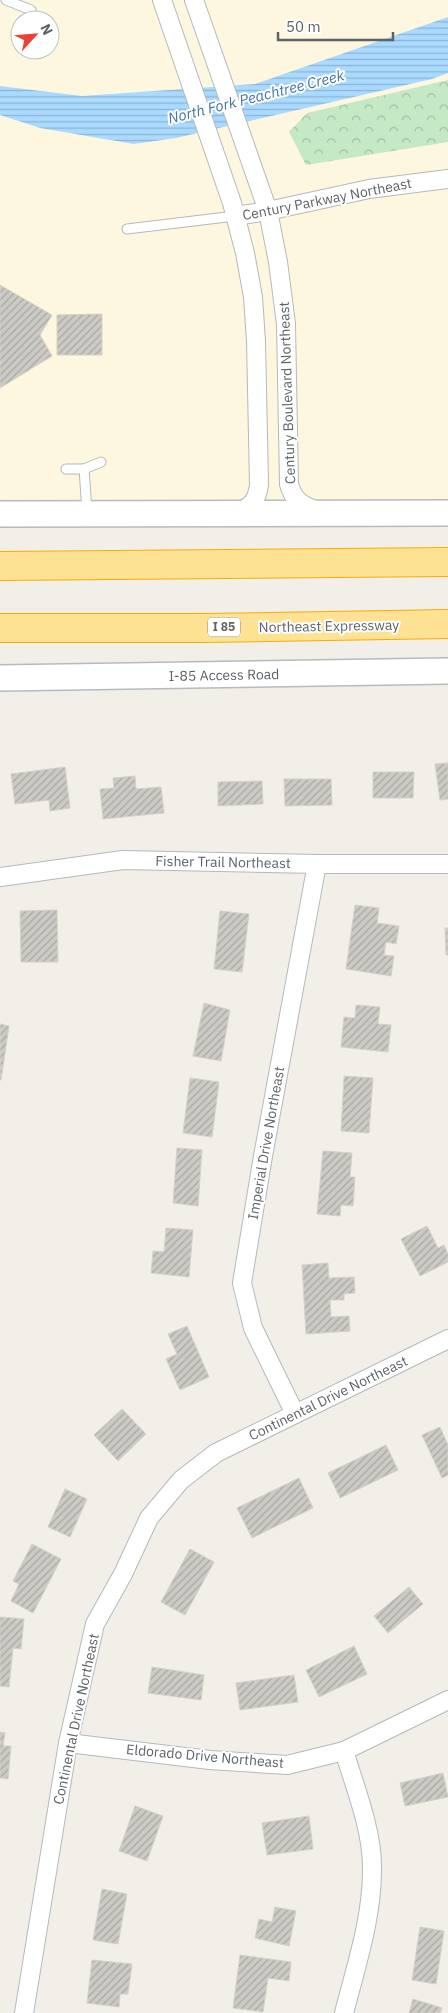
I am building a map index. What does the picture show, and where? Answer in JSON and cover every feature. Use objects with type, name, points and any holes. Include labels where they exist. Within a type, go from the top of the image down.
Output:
[{"type":"highway","points":[[0,566],[448,562]]},
{"type":"highway","name":"Northeast Expressway","points":[[0,628],[205,628],[448,624]]},
{"type":"main road","points":[[0,514],[448,512]]},
{"type":"main road","name":"I-85 Access Road","points":[[0,678],[448,671]]},
{"type":"street","name":"Century Boulevard Northeast","points":[[162,0],[220,169],[235,216],[248,267],[255,319],[259,485],[253,504],[235,513]]},
{"type":"street","name":"Century Boulevard Northeast","points":[[194,0],[268,211],[285,304],[289,484],[294,498],[299,503],[321,512]]},
{"type":"street","name":"Century Parkway Northeast","points":[[235,216],[268,211],[369,189],[448,178]]},
{"type":"street","name":"Fisher Trail Northeast","points":[[0,877],[123,860],[317,864],[448,864]]},
{"type":"street","name":"Imperial Drive Northeast","points":[[295,1414],[253,1328],[242,1283],[317,864]]},
{"type":"street","name":"Continental Drive Northeast","points":[[24,2013],[68,1743],[95,1624],[123,1574],[149,1518],[181,1480],[216,1453],[448,1339]]},
{"type":"street","name":"Eldorado Drive Northeast","points":[[68,1743],[210,1760],[287,1765],[344,1751],[448,1700]]},
{"type":"street","points":[[344,1751],[366,1822],[372,1869],[369,1918],[344,2013]]},
{"type":"lane","points":[[6,0],[31,10]]},
{"type":"lane","points":[[127,229],[235,216]]},
{"type":"lane","points":[[66,469],[84,469],[101,462]]},
{"type":"lane","points":[[84,469],[88,514]]},
{"type":"shaded area","points":[[0,0],[448,0],[448,517],[298,521],[0,499]]},
{"type":"green space","points":[[448,80],[448,142],[306,165],[289,132],[307,113]]},
{"type":"water","name":"North Fork Peachtree Creek","points":[[448,17],[448,73],[432,79],[176,138],[134,144],[40,128],[0,115],[0,86],[82,96],[255,84]]},
{"type":"building","points":[[0,285],[52,315],[40,335],[52,356],[0,388]]},
{"type":"building","points":[[102,314],[102,355],[57,355],[57,315]]},
{"type":"building","points":[[448,763],[448,799],[440,800],[435,764]]},
{"type":"building","points":[[65,767],[70,808],[50,811],[49,800],[15,804],[11,774]]},
{"type":"building","points":[[373,772],[414,772],[413,798],[373,798]]},
{"type":"building","points":[[135,776],[136,789],[161,787],[164,813],[103,819],[100,789],[114,788],[113,778]]},
{"type":"building","points":[[284,779],[331,779],[332,805],[285,806]]},
{"type":"building","points":[[262,781],[263,804],[218,806],[218,782]]},
{"type":"building","points":[[355,905],[379,908],[377,923],[399,926],[396,944],[386,942],[384,955],[394,956],[391,976],[346,969]]},
{"type":"building","points":[[57,910],[58,962],[21,962],[20,911]]},
{"type":"building","points":[[220,911],[249,914],[242,972],[214,969]]},
{"type":"building","points":[[445,928],[448,928],[448,955],[446,955]]},
{"type":"building","points":[[204,1003],[230,1010],[221,1061],[193,1056]]},
{"type":"building","points":[[356,1005],[380,1007],[378,1024],[391,1025],[388,1052],[341,1047],[344,1017],[355,1018]]},
{"type":"building","points":[[0,1024],[9,1026],[1,1080],[0,1080]]},
{"type":"building","points":[[344,1076],[373,1078],[369,1133],[341,1131]]},
{"type":"building","points":[[190,1078],[219,1082],[212,1137],[183,1133]]},
{"type":"building","points":[[177,1148],[202,1150],[198,1206],[173,1203]]},
{"type":"building","points":[[323,1151],[352,1153],[350,1177],[355,1177],[353,1206],[341,1205],[340,1216],[317,1214]]},
{"type":"building","points":[[427,1226],[438,1248],[444,1245],[448,1254],[448,1262],[420,1276],[401,1239]]},
{"type":"building","points":[[166,1228],[193,1230],[189,1277],[151,1273],[153,1251],[164,1252]]},
{"type":"building","points":[[328,1263],[329,1278],[354,1277],[355,1293],[344,1294],[344,1300],[330,1300],[331,1317],[349,1316],[350,1331],[306,1334],[302,1265]]},
{"type":"building","points":[[187,1326],[209,1377],[180,1390],[166,1359],[177,1354],[168,1334]]},
{"type":"building","points":[[122,1409],[146,1434],[118,1461],[94,1435]]},
{"type":"building","points":[[440,1427],[448,1445],[448,1475],[442,1478],[422,1435]]},
{"type":"building","points":[[386,1445],[398,1470],[340,1498],[328,1473]]},
{"type":"building","points":[[299,1478],[313,1508],[252,1538],[237,1508]]},
{"type":"building","points":[[65,1489],[87,1499],[70,1537],[48,1527]]},
{"type":"building","points":[[32,1544],[61,1559],[33,1613],[11,1601],[19,1584],[13,1581]]},
{"type":"building","points":[[190,1549],[214,1562],[185,1615],[161,1602]]},
{"type":"building","points":[[409,1587],[423,1604],[388,1633],[374,1616]]},
{"type":"building","points":[[0,1617],[24,1619],[21,1649],[13,1648],[9,1687],[0,1686]]},
{"type":"building","points":[[354,1646],[367,1674],[319,1697],[306,1670]]},
{"type":"building","points":[[152,1667],[204,1675],[201,1700],[148,1693]]},
{"type":"building","points":[[294,1675],[298,1702],[240,1710],[236,1683]]},
{"type":"building","points":[[0,1732],[5,1733],[3,1746],[11,1746],[8,1779],[0,1778]]},
{"type":"building","points":[[443,1773],[448,1797],[405,1806],[400,1783]]},
{"type":"building","points":[[135,1806],[163,1816],[147,1861],[119,1851]]},
{"type":"building","points":[[309,1816],[313,1849],[267,1855],[262,1823]]},
{"type":"building","points":[[102,1889],[127,1894],[118,1944],[93,1940]]},
{"type":"building","points":[[275,1907],[296,1911],[289,1946],[255,1938],[259,1919],[272,1922]]},
{"type":"building","points":[[420,1927],[444,1931],[436,1984],[412,1980]]},
{"type":"building","points":[[240,1955],[291,1962],[289,1981],[268,1978],[263,2012],[233,2008]]},
{"type":"building","points":[[92,1960],[132,1964],[128,1994],[120,1994],[119,2007],[87,2003]]},
{"type":"building","points":[[413,1999],[442,2008],[440,2013],[409,2013]]}]
